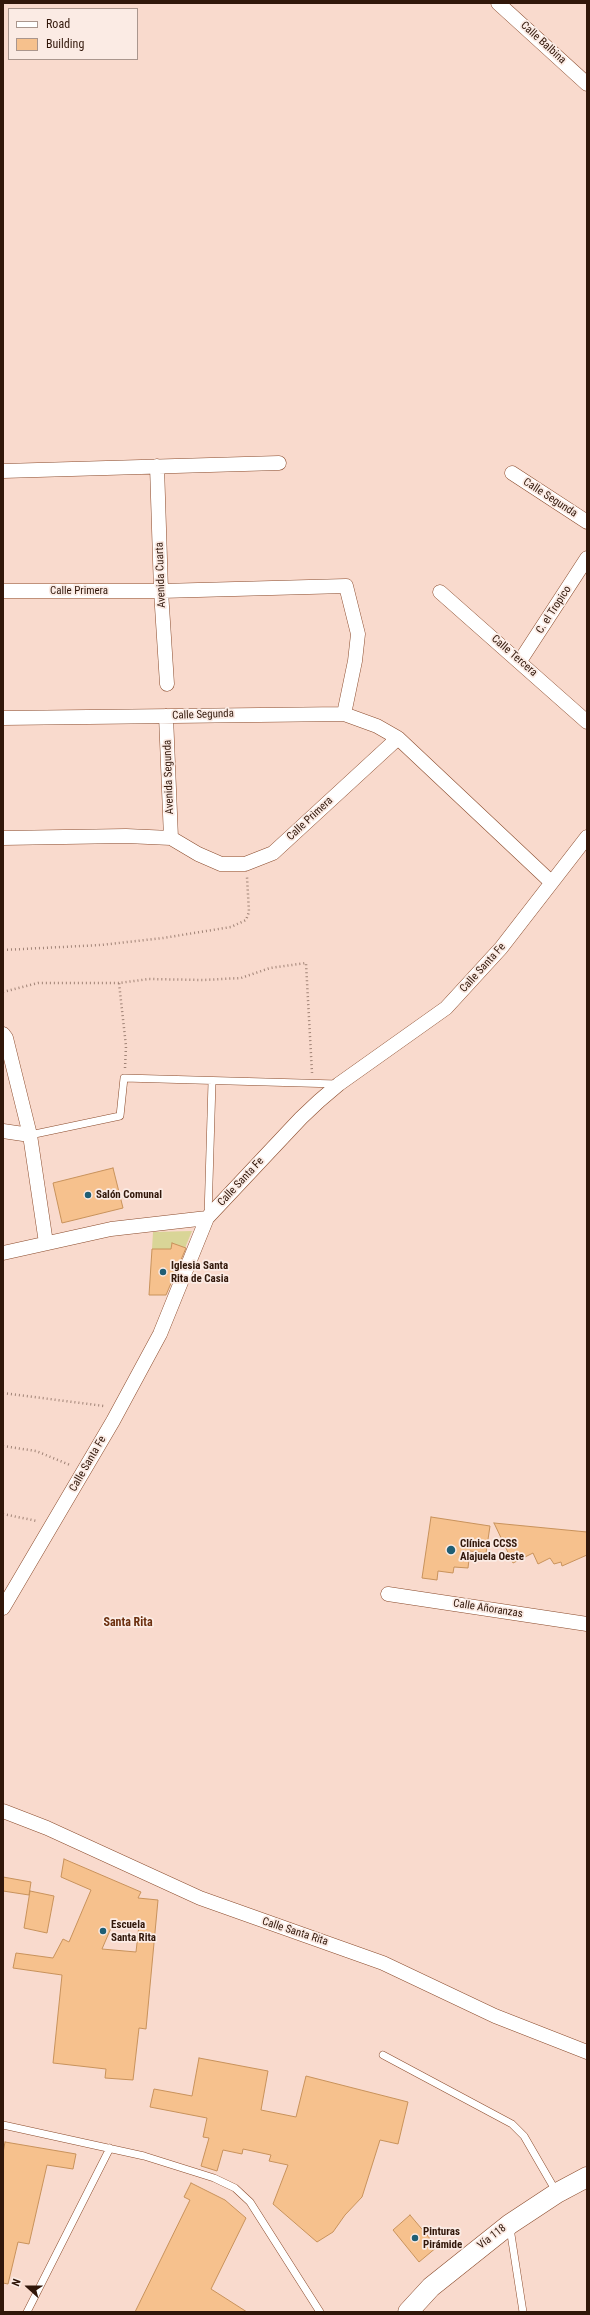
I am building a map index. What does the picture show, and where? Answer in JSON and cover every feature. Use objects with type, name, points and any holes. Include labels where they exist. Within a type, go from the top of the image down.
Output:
[{"type":"main road","name":"Vía 118","points":[[408,2312],[452,2269],[510,2224],[557,2193],[587,2177]]},
{"type":"street","name":"Calle Balbina","points":[[498,3],[587,84]]},
{"type":"street","points":[[3,471],[279,463]]},
{"type":"street","name":"Avenida Cuarta","points":[[157,466],[161,591],[168,684]]},
{"type":"street","name":"Calle Segunda","points":[[512,473],[587,522]]},
{"type":"street","name":"C. el Tropico","points":[[520,662],[587,558]]},
{"type":"street","name":"Calle Primera","points":[[3,591],[161,591],[346,586],[358,634],[355,661],[344,714]]},
{"type":"street","name":"Calle Tercera","points":[[440,592],[587,722]]},
{"type":"street","name":"Calle Segunda","points":[[3,718],[318,712],[344,714],[376,726],[398,738]]},
{"type":"street","name":"Avenida Segunda","points":[[166,716],[171,838]]},
{"type":"street","points":[[398,738],[551,882]]},
{"type":"street","name":"Calle Primera","points":[[3,838],[126,836],[171,838],[198,854],[222,864],[245,864],[273,853],[398,738]]},
{"type":"street","name":"Calle Santa Fe","points":[[3,1608],[53,1525],[120,1408],[160,1334],[208,1218],[301,1118],[340,1084],[446,1008],[501,948],[587,837]]},
{"type":"street","points":[[3,1034],[6,1038],[30,1135],[46,1243]]},
{"type":"street","points":[[3,1131],[30,1135]]},
{"type":"street","points":[[3,1253],[111,1229],[208,1218]]},
{"type":"street","name":"Calle Añoranzas","points":[[388,1594],[587,1624]]},
{"type":"street","name":"Calle Santa Rita","points":[[3,1811],[47,1828],[200,1898],[383,1963],[495,2016],[587,2052]]},
{"type":"lane","points":[[30,1135],[120,1116],[124,1078],[212,1082],[340,1084]]},
{"type":"lane","points":[[208,1218],[212,1082]]},
{"type":"lane","points":[[383,2054],[512,2124],[524,2136],[557,2193]]},
{"type":"lane","points":[[3,2125],[144,2156],[214,2178],[235,2188],[250,2202],[320,2312]]},
{"type":"lane","points":[[27,2312],[110,2148]]},
{"type":"lane","points":[[510,2224],[523,2312]]},
{"type":"path","points":[[3,950],[101,945],[163,938],[231,927],[246,920],[249,912],[245,864]]},
{"type":"path","points":[[3,992],[38,983],[119,983],[149,978],[203,980],[241,978],[270,968],[306,963],[312,1084]]},
{"type":"path","points":[[119,983],[126,1046],[124,1078]]},
{"type":"path","points":[[3,1393],[120,1408]]},
{"type":"path","points":[[3,1446],[36,1451],[83,1471]]},
{"type":"path","points":[[3,1514],[53,1525]]},
{"type":"shaded area","points":[[192,1231],[185,1248],[172,1244],[171,1249],[152,1249],[153,1232]]},
{"type":"building","name":"Salón Comunal","points":[[113,1168],[123,1208],[62,1223],[53,1183]]},
{"type":"building","name":"Iglesia Santa Rita de Casia","points":[[172,1243],[186,1248],[166,1295],[149,1295],[152,1249],[171,1249]]},
{"type":"building","points":[[431,1517],[490,1526],[486,1553],[470,1551],[468,1568],[454,1567],[453,1573],[438,1571],[437,1580],[422,1578]]},
{"type":"building","points":[[494,1523],[587,1532],[587,1555],[562,1566],[561,1562],[554,1564],[550,1558],[538,1564],[533,1553],[513,1563]]},
{"type":"building","name":"Escuela Santa Rita","points":[[64,1859],[141,1892],[138,1898],[158,1900],[146,2029],[139,2028],[133,2080],[105,2078],[106,2069],[53,2063],[62,1975],[13,1968],[16,1953],[53,1958],[63,1939],[69,1942],[91,1890],[61,1877]],"holes":[[[114,1921],[139,1925],[136,1952],[102,1949]]]},
{"type":"building","points":[[3,1877],[31,1882],[29,1895],[3,1891]]},
{"type":"building","points":[[30,1891],[54,1896],[47,1933],[24,1928]]},
{"type":"building","points":[[199,2058],[268,2071],[261,2110],[296,2117],[306,2076],[408,2102],[398,2144],[380,2140],[362,2197],[345,2215],[333,2232],[317,2242],[273,2204],[288,2165],[269,2161],[271,2155],[243,2149],[242,2154],[223,2150],[217,2171],[201,2166],[209,2138],[203,2137],[207,2118],[150,2107],[154,2089],[192,2096]]},
{"type":"building","points":[[5,2142],[76,2154],[73,2169],[47,2165],[29,2244],[18,2242],[8,2284],[3,2283],[3,2153]]},
{"type":"building","points":[[191,2183],[225,2200],[246,2218],[211,2289],[247,2312],[135,2312],[190,2200],[184,2197]]},
{"type":"building","name":"Pinturas Pirámide","points":[[410,2215],[437,2247],[419,2262],[393,2230]]},
{"type":"place","name":"Salón Comunal","points":[[88,1195]]},
{"type":"place","name":"Iglesia Santa Rita de Casia","points":[[163,1272]]},
{"type":"place","name":"Clínica CCSS Alajuela Oeste","points":[[451,1550]]},
{"type":"place","name":"Escuela Santa Rita","points":[[103,1931]]},
{"type":"place","name":"Pinturas Pirámide","points":[[415,2238]]},
{"type":"district","name":"Santa Rita","points":[[128,1623]]}]
